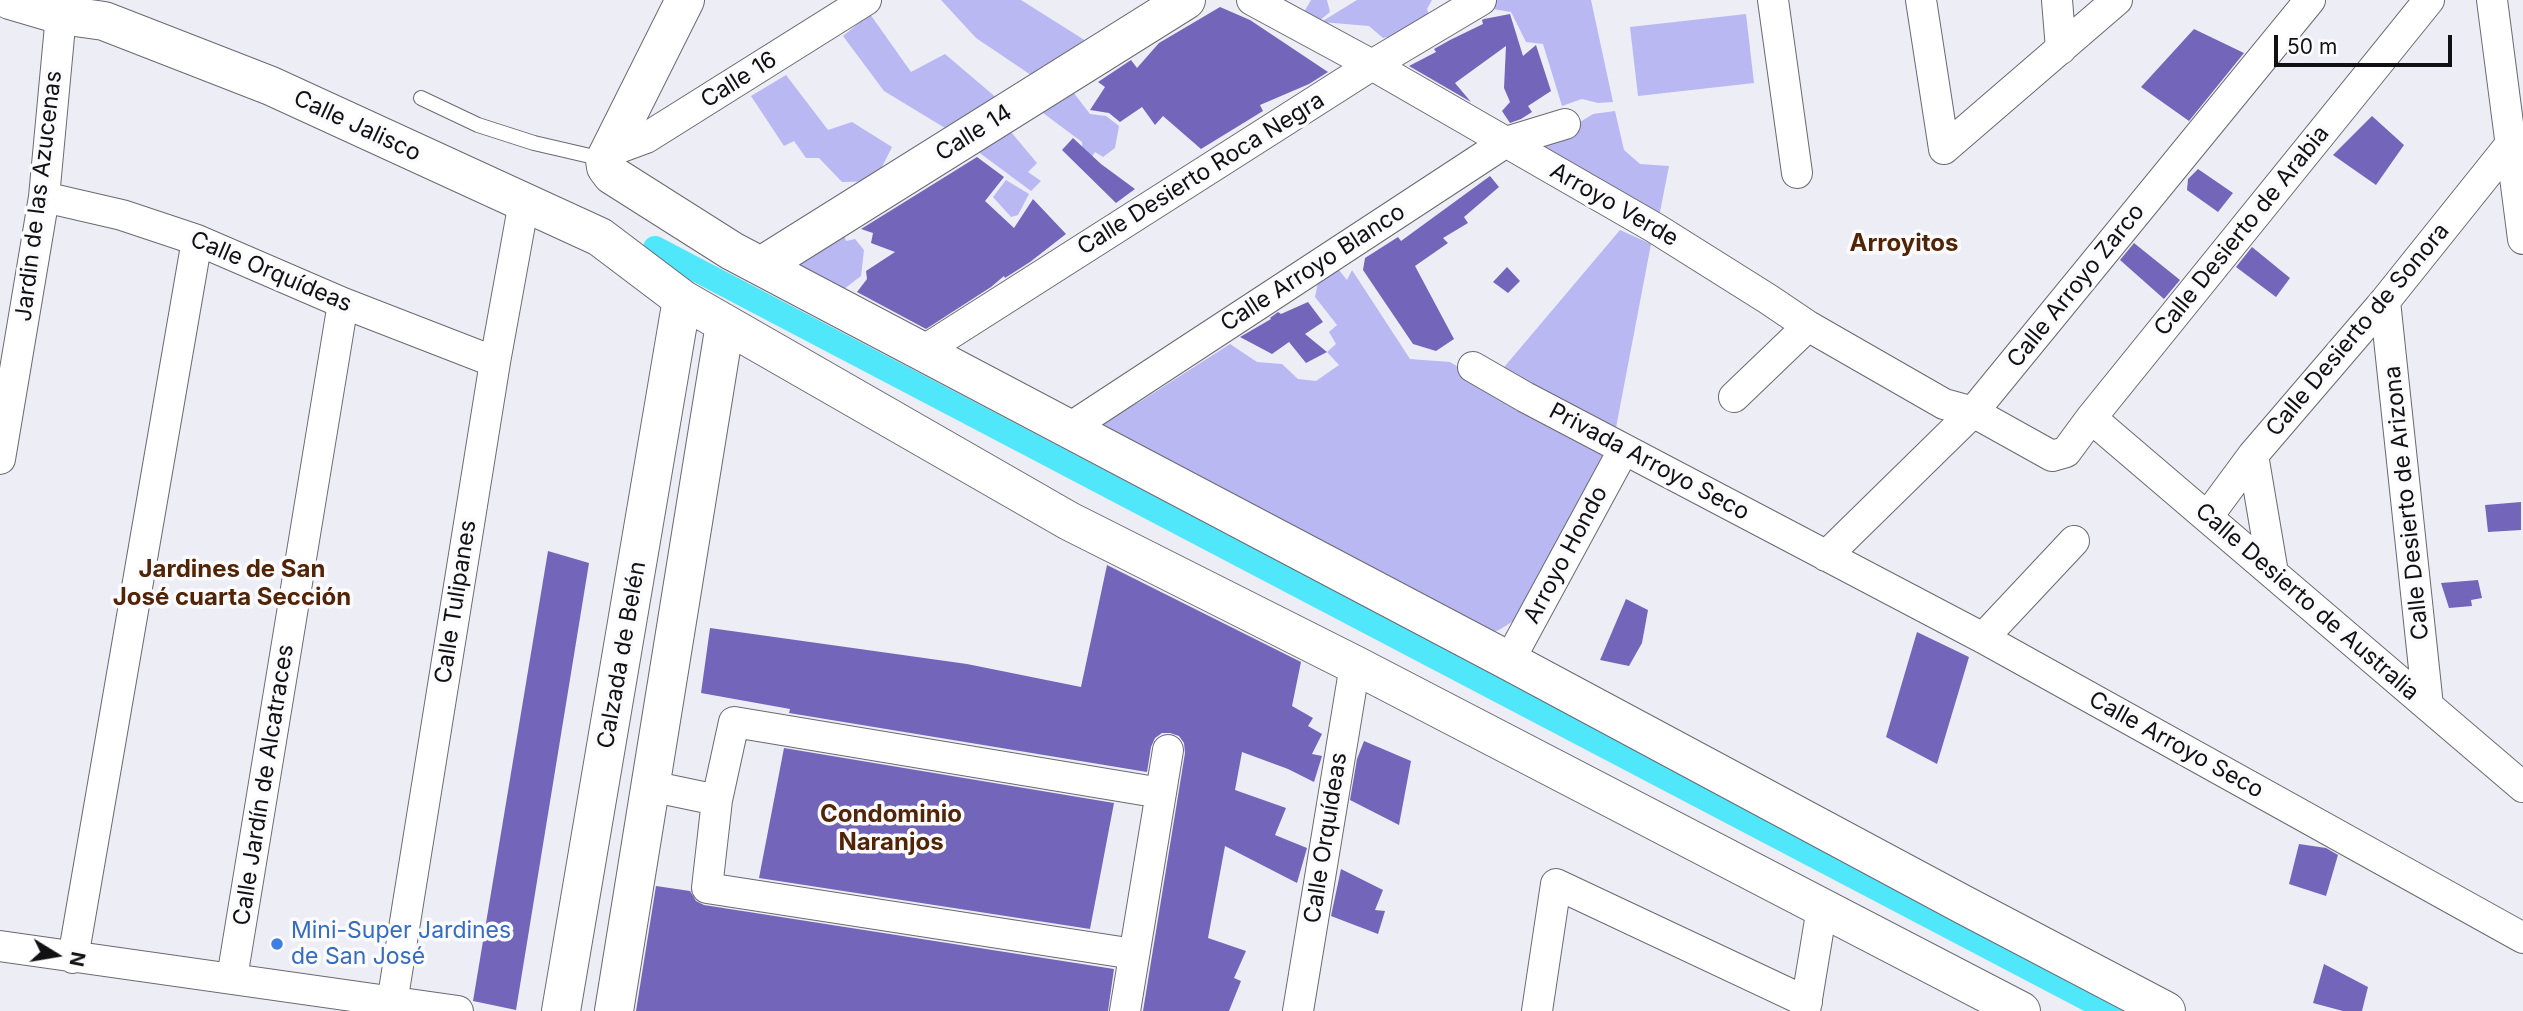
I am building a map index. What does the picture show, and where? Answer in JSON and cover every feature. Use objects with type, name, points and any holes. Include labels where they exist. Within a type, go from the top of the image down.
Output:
[{"type":"street","name":"Calle Jalisco","points":[[10,0],[61,15],[104,22],[271,86],[600,237],[682,299],[1069,521],[1355,665],[1822,908],[1977,999],[2021,1011]]},
{"type":"street","points":[[684,0],[606,159],[612,176],[732,251],[2166,1011]]},
{"type":"street","name":"Calle 16","points":[[606,159],[646,138],[829,8],[866,0]]},
{"type":"street","name":"Calle 14","points":[[761,266],[1186,0]]},
{"type":"street","name":"Arroyo Verde","points":[[1252,0],[1655,228],[1808,326],[1944,404],[1973,412],[2052,456]]},
{"type":"street","name":"Calle Desierto Roca Negra","points":[[923,351],[1371,65],[1481,0]]},
{"type":"street","points":[[1773,0],[1795,160]]},
{"type":"street","points":[[1921,0],[1944,149],[2117,0]]},
{"type":"street","points":[[2057,0],[2061,49]]},
{"type":"street","name":"Calle Arroyo Zarco","points":[[1826,556],[1973,412],[2310,0]]},
{"type":"street","name":"Calle Desierto de Arabia","points":[[2052,456],[2066,452],[2429,0]]},
{"type":"street","points":[[2492,0],[2523,239]]},
{"type":"street","name":"Jardin de las Azucenas","points":[[0,460],[44,197],[61,15]]},
{"type":"street","name":"Calle Arroyo Blanco","points":[[1068,429],[1506,142],[1565,124]]},
{"type":"street","name":"Calle Desierto de Sonora","points":[[2208,516],[2253,455],[2385,301],[2510,145]]},
{"type":"street","name":"Calle Orquídeas","points":[[44,197],[122,215],[197,240],[343,303],[495,362]]},
{"type":"street","name":"Calle Tulipanes","points":[[391,1003],[495,362],[524,202]]},
{"type":"street","points":[[73,958],[197,240]]},
{"type":"street","name":"Calzada de Belén","points":[[561,1011],[682,299]]},
{"type":"street","name":"Calle Desierto de Arizona","points":[[2385,301],[2428,706]]},
{"type":"street","name":"Calle Jardín de Alcatraces","points":[[232,978],[343,303]]},
{"type":"street","name":"Calzada de Belén","points":[[614,1011],[725,324]]},
{"type":"street","points":[[1734,397],[1808,326]]},
{"type":"street","name":"Privada Arroyo Seco","points":[[1473,367],[1826,556]]},
{"type":"street","name":"Calle Desierto de Australia","points":[[2091,418],[2523,787]]},
{"type":"street","name":"Arroyo Hondo","points":[[1509,661],[1624,449]]},
{"type":"street","points":[[2253,455],[2273,573]]},
{"type":"street","points":[[1983,638],[2074,541]]},
{"type":"street","name":"Calle Arroyo Seco","points":[[1826,556],[1983,638],[2523,938]]},
{"type":"street","name":"Calle Orquídeas","points":[[1298,1011],[1355,665]]},
{"type":"street","points":[[615,697],[663,705]]},
{"type":"street","points":[[1134,954],[707,888],[717,800],[734,722],[1161,793]]},
{"type":"street","points":[[1125,1011],[1168,750]]},
{"type":"street","points":[[650,786],[717,800]]},
{"type":"street","points":[[1537,1011],[1556,884],[1806,1007],[1822,908]]},
{"type":"street","points":[[0,946],[458,1011]]},
{"type":"lane","points":[[421,98],[478,125],[606,159]]},
{"type":"shaded area","points":[[941,0],[1021,0],[1086,41],[1034,77],[976,38]]},
{"type":"shaded area","points":[[1311,0],[1327,0],[1330,12],[1319,21],[1304,12]]},
{"type":"shaded area","points":[[1357,0],[1432,0],[1427,9],[1430,18],[1396,36],[1383,38],[1369,26],[1321,22]]},
{"type":"shaded area","points":[[1493,0],[1591,0],[1613,102],[1598,103],[1582,99],[1562,106],[1543,44],[1526,42],[1511,12],[1493,9]]},
{"type":"shaded area","points":[[870,14],[911,72],[945,54],[999,100],[945,128],[884,91],[843,36]]},
{"type":"shaded area","points":[[1746,14],[1754,83],[1638,96],[1630,27]]},
{"type":"shaded area","points":[[786,75],[828,130],[852,122],[892,147],[875,181],[842,182],[819,158],[806,158],[794,141],[784,146],[751,96]]},
{"type":"shaded area","points":[[1073,92],[1090,114],[1106,116],[1119,126],[1115,148],[1103,157],[1095,152],[1089,161],[1083,156],[1082,142],[1039,110]]},
{"type":"shaded area","points":[[1615,111],[1624,150],[1640,164],[1669,166],[1657,227],[1530,153],[1593,114]]},
{"type":"shaded area","points":[[1011,132],[1037,163],[1028,172],[1041,181],[1031,191],[977,151]]},
{"type":"shaded area","points":[[1006,180],[1029,194],[1018,215],[1011,217],[993,197]]},
{"type":"shaded area","points":[[1620,230],[1651,244],[1615,433],[1500,372]]},
{"type":"shaded area","points":[[844,234],[846,241],[855,239],[864,250],[861,276],[840,292],[798,272],[797,259]]},
{"type":"shaded area","points":[[1339,270],[1347,280],[1352,270],[1410,359],[1450,362],[1604,453],[1515,620],[1499,630],[1488,634],[1096,431],[1102,421],[1141,401],[1230,344],[1257,362],[1282,364],[1298,379],[1316,381],[1339,365],[1327,352],[1336,344],[1329,332],[1337,325],[1315,297],[1318,282]]},
{"type":"building","points":[[1220,7],[1250,20],[1328,72],[1309,84],[1260,105],[1263,111],[1201,149],[1163,116],[1155,125],[1142,107],[1120,122],[1109,113],[1090,110],[1105,87],[1098,82],[1131,60],[1137,68],[1159,43]]},
{"type":"building","points":[[1510,14],[1523,56],[1536,45],[1551,91],[1528,106],[1532,112],[1521,119],[1510,123],[1502,111],[1510,102],[1504,88],[1506,46],[1455,83],[1471,102],[1409,66],[1436,52],[1434,49],[1483,24],[1482,20]]},
{"type":"building","points":[[2194,29],[2244,53],[2189,121],[2141,87]]},
{"type":"building","points":[[2372,116],[2404,145],[2376,185],[2333,155]]},
{"type":"building","points":[[1073,138],[1101,164],[1135,189],[1116,203],[1062,150]]},
{"type":"building","points":[[977,157],[1004,177],[985,201],[1014,228],[1033,199],[1066,234],[1030,262],[1005,278],[1004,276],[926,329],[857,292],[867,279],[866,271],[895,252],[871,243],[873,233],[861,229]]},
{"type":"building","points":[[2198,169],[2233,193],[2218,212],[2187,190],[2188,179]]},
{"type":"building","points":[[1490,176],[1499,187],[1464,217],[1468,223],[1443,238],[1448,243],[1415,266],[1454,339],[1436,351],[1413,344],[1363,270],[1365,258],[1398,237],[1401,241]]},
{"type":"building","points":[[2134,243],[2180,280],[2164,299],[2120,260]]},
{"type":"building","points":[[2252,247],[2290,278],[2276,297],[2236,267]]},
{"type":"building","points":[[1507,267],[1520,281],[1508,293],[1493,282]]},
{"type":"building","points":[[1308,302],[1323,322],[1305,334],[1327,352],[1306,363],[1289,342],[1272,354],[1240,337],[1278,312],[1281,314]]},
{"type":"building","points":[[2521,502],[2521,530],[2488,532],[2485,505]]},
{"type":"building","points":[[548,551],[589,563],[516,1010],[473,1001]]},
{"type":"building","points":[[1107,565],[1301,662],[1292,706],[1313,718],[1308,726],[1322,734],[1312,754],[1322,756],[1314,782],[1242,752],[1235,790],[1286,808],[1275,835],[1307,848],[1297,883],[1225,846],[1208,938],[1246,951],[1234,978],[1241,981],[1229,1011],[1143,1011],[1185,753],[1184,743],[1179,736],[1162,733],[1155,738],[1147,772],[789,713],[790,709],[701,693],[710,628],[967,664],[1081,687]]},
{"type":"building","points":[[2478,580],[2482,598],[2471,600],[2472,606],[2449,608],[2441,583]]},
{"type":"building","points":[[1626,599],[1648,610],[1642,643],[1629,666],[1600,660]]},
{"type":"building","points":[[1917,632],[1969,657],[1937,764],[1886,737]]},
{"type":"building","points":[[1364,741],[1411,761],[1399,825],[1350,800],[1357,759]]},
{"type":"building","points":[[784,748],[1114,803],[1090,929],[759,878]]},
{"type":"building","points":[[2299,844],[2326,848],[2338,855],[2326,896],[2289,884]]},
{"type":"building","points":[[1341,869],[1383,890],[1375,910],[1385,911],[1378,934],[1331,916]]},
{"type":"building","points":[[656,886],[690,891],[696,901],[704,905],[1114,969],[1108,1011],[636,1011]]},
{"type":"building","points":[[2324,964],[2368,987],[2362,1011],[2343,1011],[2313,1003]]},
{"type":"waterway","points":[[655,248],[2110,1011]]},
{"type":"place","name":"Mini-Super Jardines de San José","points":[[277,944]]},
{"type":"district","name":"Arroyitos","points":[[1904,244]]},
{"type":"district","name":"Jardines de San José cuarta Sección","points":[[232,584]]},
{"type":"district","name":"Condominio Naranjos","points":[[891,829]]}]
